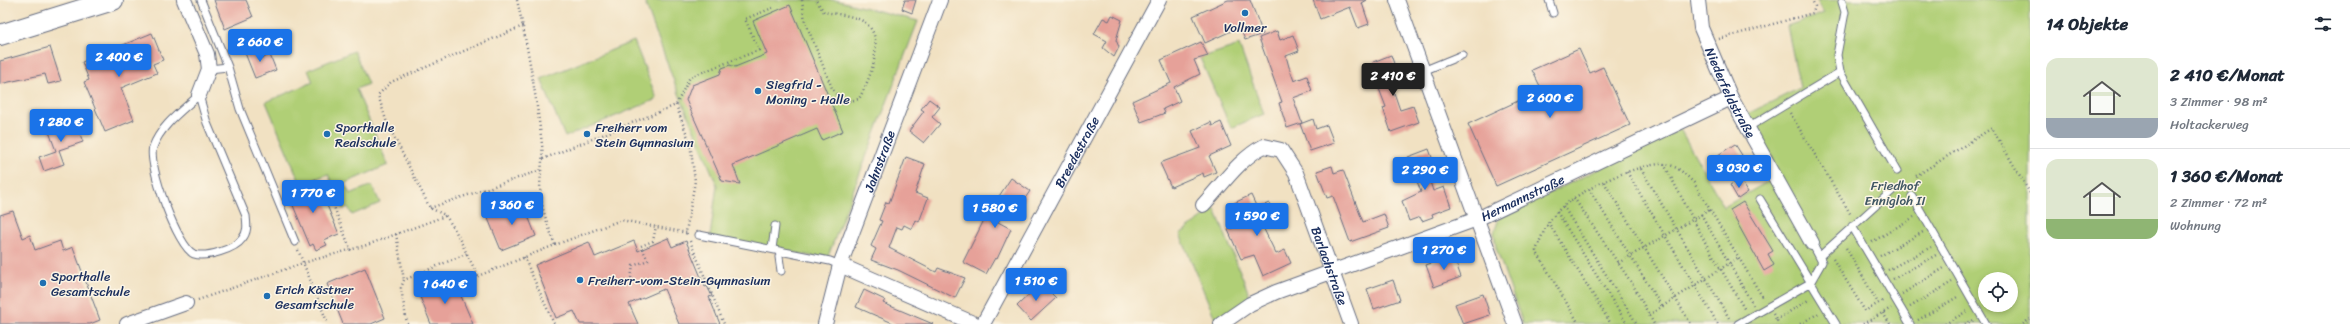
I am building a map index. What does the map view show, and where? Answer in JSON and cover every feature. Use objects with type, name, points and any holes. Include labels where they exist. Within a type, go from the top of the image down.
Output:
[{"type":"main road","points":[[0,35],[113,0]]},
{"type":"street","points":[[184,0],[203,40],[209,69],[199,95]]},
{"type":"street","name":"Jahnstraße","points":[[825,324],[840,265],[940,0]]},
{"type":"street","name":"Breedestraße","points":[[983,324],[1159,0]]},
{"type":"street","points":[[1398,0],[1515,324]]},
{"type":"street","name":"Niederfeldstraße","points":[[1698,0],[1701,28],[1731,98],[1812,243]]},
{"type":"street","name":"Hermannstraße","points":[[1221,324],[1250,304],[1276,292],[1477,219],[1731,98]]},
{"type":"street","name":"Barlachstraße","points":[[1204,205],[1246,158],[1256,150],[1264,146],[1281,150],[1296,173],[1351,324]]},
{"type":"street","points":[[840,265],[975,324]]},
{"type":"street","points":[[127,324],[186,303]]},
{"type":"lane","points":[[201,0],[228,67],[240,109],[296,242]]},
{"type":"lane","points":[[1549,0],[1553,13]]},
{"type":"lane","points":[[1842,2],[1845,12],[1837,55],[1840,72],[1897,171]]},
{"type":"lane","points":[[1423,71],[1462,56]]},
{"type":"lane","points":[[209,69],[228,67]]},
{"type":"lane","points":[[1748,128],[1840,72]]},
{"type":"lane","points":[[199,95],[207,124],[246,216],[247,229],[242,240],[233,246],[205,255],[194,254],[182,242],[156,179],[152,161],[153,147],[161,134],[171,120],[199,95]]},
{"type":"lane","points":[[1820,256],[1893,190]]},
{"type":"lane","points":[[1912,196],[1986,324]]},
{"type":"lane","points":[[1760,199],[1836,324]]},
{"type":"lane","points":[[1854,224],[1864,247],[1910,324]]},
{"type":"lane","points":[[772,249],[775,226]]},
{"type":"lane","points":[[699,235],[830,261],[840,265]]},
{"type":"lane","points":[[1738,324],[1810,283],[1822,262],[1812,243]]},
{"type":"lane","points":[[781,251],[781,271]]},
{"type":"path","points":[[517,0],[536,94],[543,159],[541,170],[541,199],[555,245]]},
{"type":"path","points":[[802,0],[805,21],[832,88],[838,97],[849,101],[859,99],[868,83],[874,54],[876,42],[872,31],[862,20],[824,12],[816,0]]},
{"type":"path","points":[[1707,42],[1813,13],[1816,6],[1812,0]]},
{"type":"path","points":[[543,159],[676,105],[690,77],[759,50],[745,19],[775,7]]},
{"type":"path","points":[[523,26],[391,82],[378,95],[387,124],[430,208],[445,215],[468,253],[478,276],[621,220],[699,235]]},
{"type":"path","points":[[676,105],[690,143],[695,181],[686,232],[724,324]]},
{"type":"path","points":[[1785,106],[1854,224]]},
{"type":"path","points":[[1916,176],[1992,128],[2030,193]]},
{"type":"path","points":[[1664,164],[1692,219],[1750,317]]},
{"type":"path","points":[[1579,324],[1536,251],[1548,222],[1563,206],[1589,189],[1628,172],[1664,164],[1682,171],[1694,183],[1711,209],[1767,307],[1779,324]]},
{"type":"path","points":[[1641,169],[1733,324]]},
{"type":"path","points":[[430,208],[541,170]]},
{"type":"path","points":[[1628,172],[1718,324]]},
{"type":"path","points":[[1604,182],[1691,324]]},
{"type":"path","points":[[326,186],[352,251]]},
{"type":"path","points":[[1589,189],[1632,255],[1662,307]]},
{"type":"path","points":[[1574,198],[1618,263],[1654,324]]},
{"type":"path","points":[[1563,206],[1637,324]]},
{"type":"path","points":[[1618,263],[1711,209]]},
{"type":"path","points":[[1557,212],[1627,324]]},
{"type":"path","points":[[1864,247],[1921,213]]},
{"type":"path","points":[[1701,214],[1758,313]]},
{"type":"path","points":[[186,303],[209,298],[303,263],[352,251],[445,215]]},
{"type":"path","points":[[1548,222],[1611,324]]},
{"type":"path","points":[[631,278],[633,266],[648,260],[642,246],[653,241],[656,226]]},
{"type":"path","points":[[1872,260],[1930,228]]},
{"type":"path","points":[[396,234],[404,280],[401,288],[407,324]]},
{"type":"path","points":[[1881,274],[1939,242]]},
{"type":"path","points":[[1846,248],[1878,303]]},
{"type":"path","points":[[1886,283],[1944,251]]},
{"type":"path","points":[[404,280],[468,253]]},
{"type":"path","points":[[524,257],[554,324]]},
{"type":"path","points":[[1649,315],[1739,258]]},
{"type":"path","points":[[1833,259],[1865,311],[1878,303],[1895,298],[1951,264]]},
{"type":"path","points":[[303,263],[328,324]]},
{"type":"path","points":[[1902,311],[1959,278]]},
{"type":"path","points":[[1910,324],[1967,291]]},
{"type":"path","points":[[1776,320],[1818,295]]},
{"type":"path","points":[[1863,324],[1883,312],[1895,298]]},
{"type":"path","points":[[1945,324],[1976,306]]},
{"type":"path","points":[[1800,324],[1826,308]]},
{"type":"path","points":[[1883,312],[1890,324]]},
{"type":"path","points":[[2023,324],[2030,319]]},
{"type":"path","points":[[1869,320],[1871,324]]},
{"type":"green space","points":[[644,0],[835,0],[918,21],[827,259],[710,237],[717,185],[675,84]]},
{"type":"green space","name":"Friedhof Ennigloh II","points":[[1817,0],[2030,0],[2030,324],[1523,324],[1496,248],[1494,233],[1499,218],[1680,129],[1724,207],[1772,179],[1745,115],[1800,88],[1787,26],[1824,13]]},
{"type":"green space","points":[[634,41],[657,99],[565,137],[541,79]]},
{"type":"green space","points":[[1239,45],[1264,114],[1231,128],[1200,58]]},
{"type":"green space","name":"Sporthalle Realschule","points":[[354,51],[368,84],[356,89],[388,165],[345,183],[350,194],[372,185],[380,203],[352,215],[348,207],[343,209],[328,174],[301,185],[266,102],[313,82],[308,70]]},
{"type":"green space","points":[[1215,209],[1251,299],[1216,321],[1180,234]]},
{"type":"building","points":[[214,0],[246,0],[253,17],[225,29]]},
{"type":"building","points":[[905,0],[916,0],[912,13],[902,9]]},
{"type":"building","points":[[1228,0],[1250,0],[1263,34],[1245,40],[1240,27],[1205,43],[1193,16]]},
{"type":"building","points":[[1313,0],[1367,0],[1362,3],[1369,24],[1358,28],[1350,7],[1320,19]]},
{"type":"building","name":"Siegfrid - Moning - Halle","points":[[790,5],[843,131],[822,140],[817,129],[733,165],[740,184],[722,181],[686,100],[692,85],[720,74],[722,68],[730,65],[735,67],[767,54],[753,21]]},
{"type":"building","points":[[1112,15],[1122,20],[1116,40],[1119,47],[1114,57],[1103,48],[1107,41],[1094,34],[1103,18],[1109,21]]},
{"type":"building","points":[[1277,31],[1280,40],[1293,35],[1299,51],[1286,56],[1289,67],[1294,81],[1307,76],[1312,91],[1293,98],[1302,123],[1287,128],[1279,103],[1282,102],[1259,38]]},
{"type":"building","points":[[152,33],[163,60],[153,64],[157,73],[121,88],[134,120],[105,132],[84,82],[89,80],[82,62]]},
{"type":"building","points":[[1201,42],[1208,56],[1194,60],[1200,74],[1174,87],[1180,101],[1163,109],[1165,113],[1141,122],[1132,101],[1171,83],[1161,60]]},
{"type":"building","points":[[50,47],[61,81],[48,84],[45,74],[0,84],[0,61]]},
{"type":"building","points":[[259,48],[263,58],[270,55],[276,70],[255,78],[245,53]]},
{"type":"building","points":[[1579,49],[1590,73],[1603,67],[1630,125],[1496,186],[1468,124],[1542,90],[1532,70]]},
{"type":"building","points":[[1391,55],[1399,78],[1390,81],[1400,110],[1413,106],[1419,122],[1391,132],[1383,108],[1386,107],[1378,86],[1382,84],[1373,62]]},
{"type":"building","points":[[929,99],[940,107],[932,117],[940,124],[924,143],[909,131],[924,111],[921,109]]},
{"type":"building","points":[[74,119],[83,142],[59,150],[64,164],[44,171],[39,157],[56,151],[48,129]]},
{"type":"building","points":[[1313,119],[1316,129],[1327,125],[1334,143],[1310,151],[1300,124]]},
{"type":"building","points":[[1211,122],[1212,126],[1221,122],[1231,146],[1209,156],[1216,172],[1204,177],[1203,173],[1171,187],[1160,163],[1200,148],[1192,131]]},
{"type":"building","points":[[1735,144],[1745,160],[1725,172],[1715,157]]},
{"type":"building","points":[[1429,149],[1435,166],[1426,169],[1433,191],[1444,187],[1451,207],[1432,214],[1433,217],[1422,221],[1420,217],[1409,221],[1402,201],[1421,192],[1408,157]]},
{"type":"building","points":[[906,157],[925,164],[915,193],[928,198],[919,222],[916,220],[912,229],[904,225],[902,229],[897,227],[889,248],[936,272],[938,268],[965,278],[955,298],[898,270],[871,260],[876,249],[871,246],[882,221],[879,220],[886,202],[889,203]]},
{"type":"building","points":[[1332,166],[1334,173],[1343,170],[1363,222],[1384,214],[1389,228],[1350,242],[1333,196],[1327,198],[1317,171]]},
{"type":"building","points":[[1011,178],[1030,191],[1018,209],[1008,202],[998,222],[1011,229],[997,259],[995,258],[986,274],[963,262],[986,216]]},
{"type":"building","points":[[316,179],[339,234],[324,240],[327,245],[316,250],[313,244],[310,246],[287,191]]},
{"type":"building","points":[[1740,179],[1748,192],[1738,199],[1730,185]]},
{"type":"building","points":[[1251,195],[1257,208],[1269,203],[1275,216],[1261,223],[1276,254],[1285,250],[1291,263],[1263,276],[1254,255],[1241,259],[1228,230],[1243,223],[1234,203]]},
{"type":"building","points":[[522,201],[536,236],[501,250],[487,216]]},
{"type":"building","points":[[1743,202],[1773,251],[1768,254],[1774,265],[1764,271],[1730,210]]},
{"type":"building","name":"Sporthalle Gesamtschule","points":[[13,211],[23,238],[30,235],[35,250],[60,241],[63,251],[73,247],[100,320],[90,324],[0,324],[0,215]]},
{"type":"building","name":"Freiherr-vom-Stein-Gymnasium","points":[[668,238],[672,247],[686,241],[705,287],[707,286],[712,296],[709,297],[720,324],[679,324],[664,289],[629,304],[638,324],[580,324],[574,311],[556,318],[535,265],[589,242],[595,257],[634,241],[638,251]]},
{"type":"building","points":[[1453,255],[1461,277],[1434,287],[1426,265]]},
{"type":"building","points":[[365,268],[385,318],[371,324],[343,324],[327,284]]},
{"type":"building","points":[[1393,280],[1400,300],[1374,309],[1367,289]]},
{"type":"building","points":[[455,282],[473,324],[431,324],[418,292],[439,283],[441,287]]},
{"type":"building","points":[[1041,283],[1056,298],[1031,321],[1017,306]]},
{"type":"building","points":[[864,290],[885,300],[883,303],[933,324],[895,324],[856,307]]},
{"type":"building","points":[[1483,294],[1490,315],[1463,324],[1455,304]]},
{"type":"place","name":"Vollmer","points":[[1245,13]]},
{"type":"place","name":"Siegfrid - Moning - Halle","points":[[758,91]]},
{"type":"place","name":"Sporthalle Realschule","points":[[327,134]]},
{"type":"place","name":"Freiherr vom Stein Gymnasium","points":[[587,134]]},
{"type":"place","name":"Freiherr-vom-Stein-Gymnasium","points":[[580,280]]},
{"type":"place","name":"Sporthalle Gesamtschule","points":[[43,283]]},
{"type":"place","name":"Erich Kästner Gesamtschule","points":[[267,296]]}]
